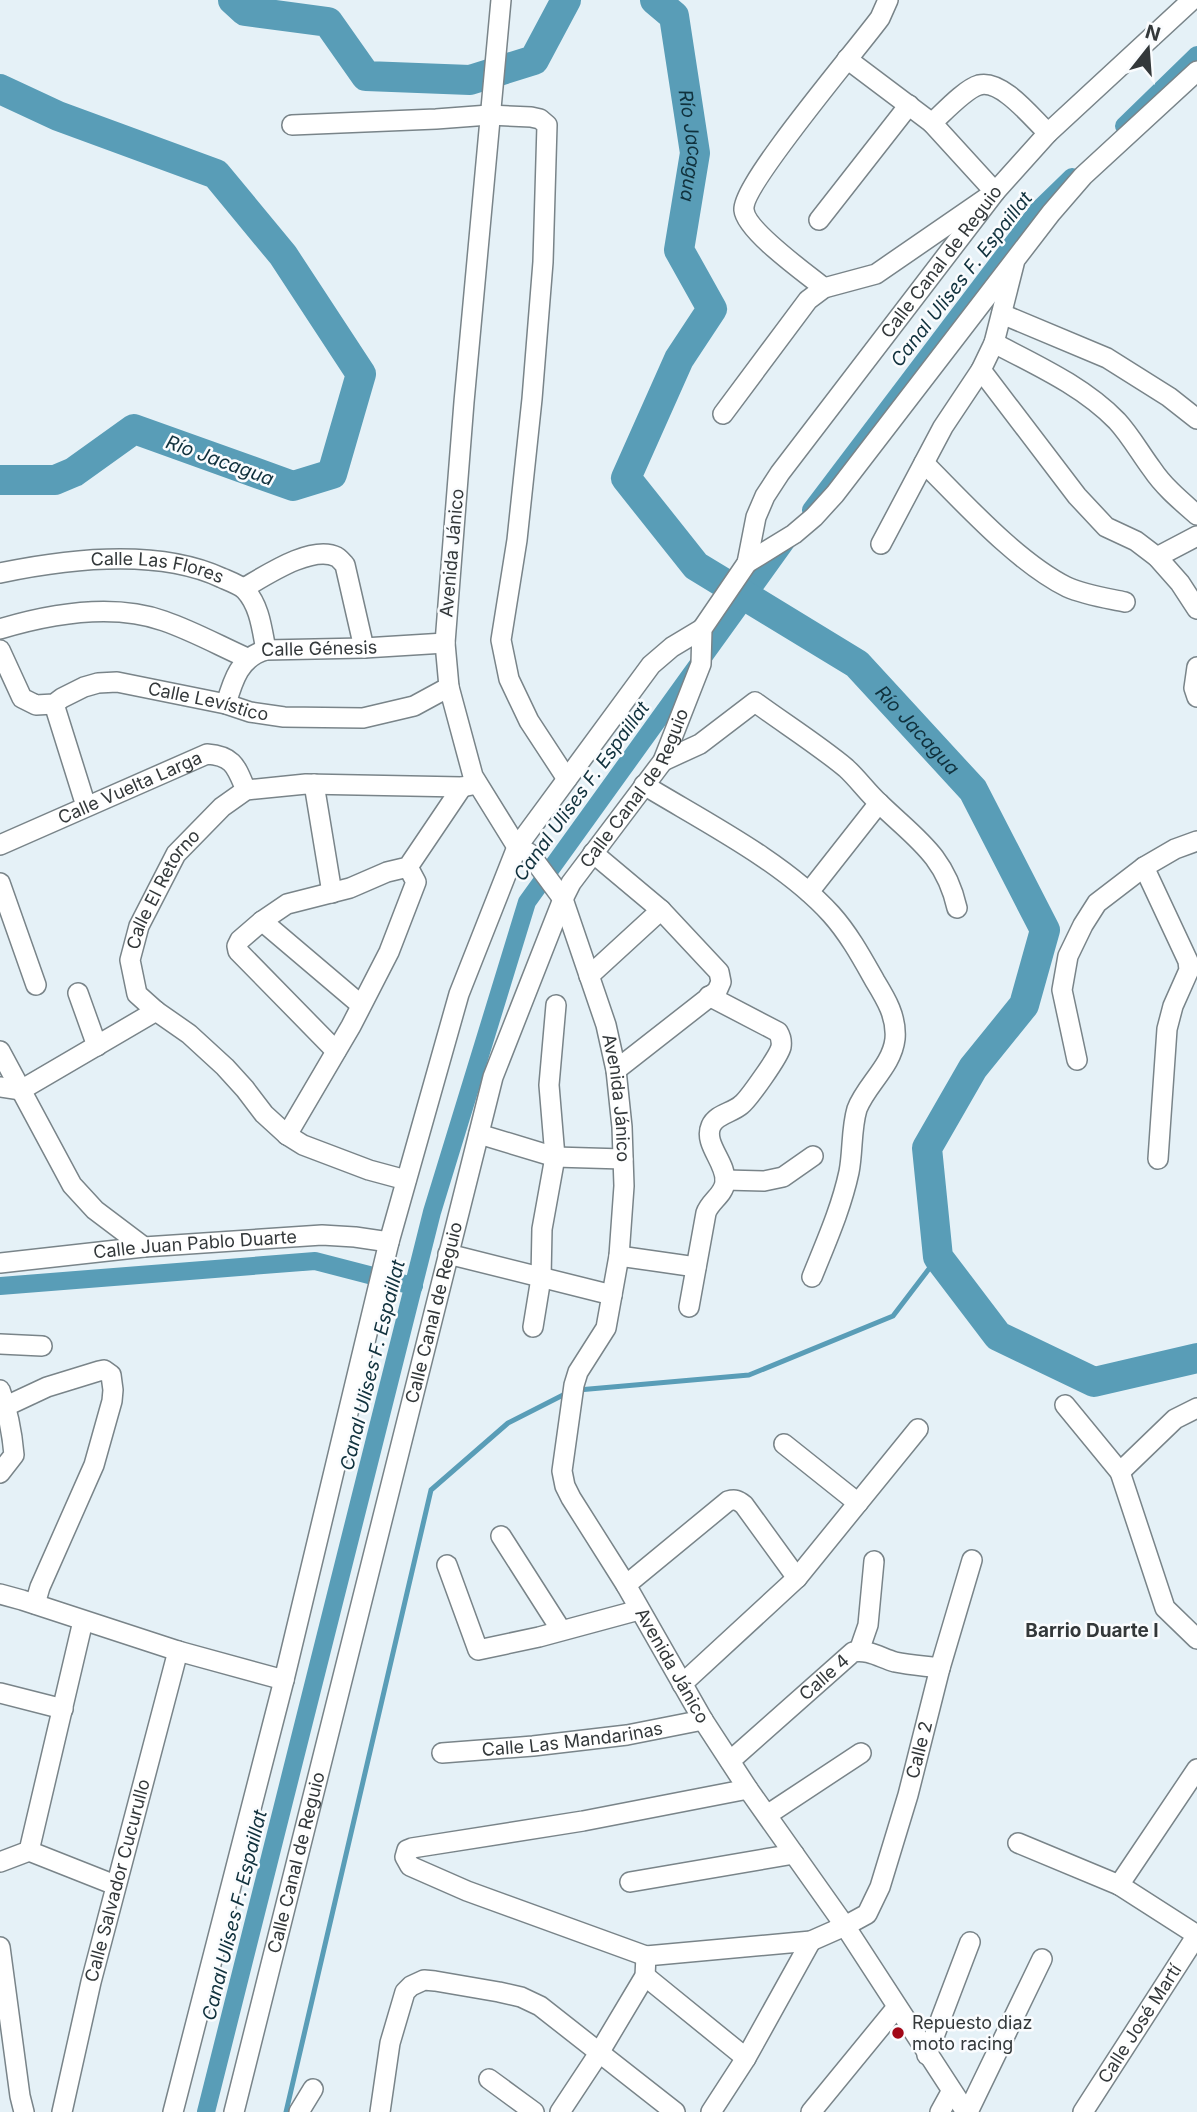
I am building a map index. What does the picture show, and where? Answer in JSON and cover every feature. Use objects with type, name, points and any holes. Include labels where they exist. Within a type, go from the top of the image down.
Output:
[{"type":"street","name":"Avenida Jánico","points":[[501,0],[445,643],[449,687],[473,776],[469,785],[560,894],[606,1025],[616,1070],[624,1186],[619,1256],[606,1328],[579,1372],[574,1392],[562,1471],[565,1486],[626,1585],[703,1720],[748,1789],[845,1926],[951,2092],[967,2112]]},
{"type":"street","points":[[824,288],[748,222],[744,209],[746,197],[767,164],[880,18],[888,0]]},
{"type":"street","name":"Calle Canal de Reguio","points":[[234,2112],[493,1077],[560,894],[663,761],[701,664],[702,629],[747,563],[756,517],[765,496],[780,473],[995,192],[1048,133],[1192,0]]},
{"type":"street","points":[[723,414],[808,300],[824,288],[876,274],[995,192],[932,122],[847,60]]},
{"type":"street","name":"Calle Canal de Reguio","points":[[747,563],[794,534],[814,517],[835,494],[1016,257],[1083,176],[1197,71]]},
{"type":"street","points":[[932,122],[972,89],[980,85],[991,85],[1003,90],[1048,133]]},
{"type":"street","points":[[819,220],[909,105]]},
{"type":"street","points":[[292,125],[436,119],[490,109],[540,119],[547,125],[543,262],[532,398],[517,540],[501,640],[509,679],[529,721],[567,779]]},
{"type":"street","points":[[881,544],[943,427],[981,370],[1002,314],[1016,257]]},
{"type":"street","points":[[1002,314],[1107,358],[1197,418]]},
{"type":"street","points":[[993,342],[1051,372],[1117,421],[1161,481],[1197,515]]},
{"type":"street","points":[[981,370],[1077,496],[1106,527],[1136,541],[1157,557],[1180,583],[1197,609]]},
{"type":"street","points":[[924,463],[1029,562],[1078,592],[1125,602]]},
{"type":"street","points":[[1157,557],[1197,536]]},
{"type":"street","points":[[244,588],[307,556],[338,557],[345,565],[364,648]]},
{"type":"street","name":"Calle Las Flores","points":[[0,573],[29,567],[103,560],[166,561],[205,570],[244,588],[256,606],[266,650]]},
{"type":"street","points":[[0,629],[51,617],[96,612],[131,613],[163,620],[247,658]]},
{"type":"street","points":[[173,2112],[284,1681],[389,1242],[458,994],[523,850],[567,779],[651,666],[672,646],[702,629]]},
{"type":"street","name":"Calle Génesis","points":[[226,704],[230,688],[247,658],[255,653],[266,650],[445,643]]},
{"type":"street","points":[[0,650],[22,698],[31,704],[54,704],[86,806]]},
{"type":"street","points":[[1197,667],[1194,688],[1197,697]]},
{"type":"street","name":"Calle Levístico","points":[[54,704],[84,687],[117,682],[284,717],[363,718],[414,706],[449,687]]},
{"type":"street","points":[[663,761],[700,744],[755,702],[846,769],[922,842],[940,865],[957,908]]},
{"type":"street","name":"Calle Vuelta Larga","points":[[0,845],[207,754],[222,755],[235,764],[246,790]]},
{"type":"street","points":[[246,790],[314,784],[469,785]]},
{"type":"street","points":[[314,784],[332,893]]},
{"type":"street","points":[[336,1051],[238,951],[240,940],[261,921],[287,904],[350,888],[387,872],[408,867],[469,785]]},
{"type":"street","points":[[644,785],[741,843],[809,892],[849,937],[895,1021],[891,1051],[857,1108],[850,1166],[842,1202],[812,1277]]},
{"type":"street","name":"Calle El Retorno","points":[[246,790],[212,816],[176,854],[139,926],[130,960],[137,994],[156,1012],[189,1034],[225,1067],[264,1114],[287,1135],[303,1145],[369,1170],[406,1180]]},
{"type":"street","points":[[809,892],[879,803]]},
{"type":"street","points":[[1077,1060],[1062,990],[1068,956],[1083,925],[1097,903],[1144,867],[1175,849],[1197,841]]},
{"type":"street","points":[[593,853],[661,910],[719,971],[721,982],[717,990],[616,1070]]},
{"type":"street","points":[[287,1135],[351,1026],[389,953],[416,883],[408,867]]},
{"type":"street","points":[[1144,867],[1188,961],[1189,970],[1173,1006],[1167,1029],[1158,1159]]},
{"type":"street","points":[[0,883],[36,985]]},
{"type":"street","points":[[589,976],[661,910]]},
{"type":"street","points":[[261,921],[360,1005]]},
{"type":"street","points":[[78,993],[97,1046]]},
{"type":"street","points":[[689,1307],[706,1213],[709,1205],[723,1190],[725,1180],[724,1171],[709,1139],[710,1127],[717,1118],[742,1105],[777,1056],[781,1045],[778,1032],[709,996]]},
{"type":"street","points":[[533,1327],[541,1278],[542,1229],[555,1157],[549,1085],[556,1005]]},
{"type":"street","points":[[0,1087],[21,1090],[156,1012]]},
{"type":"street","points":[[0,1051],[72,1185],[96,1210],[144,1247]]},
{"type":"street","points":[[479,1134],[555,1157],[623,1159]]},
{"type":"street","points":[[725,1180],[764,1181],[783,1177],[813,1156]]},
{"type":"street","name":"Calle Juan Pablo Duarte","points":[[0,1263],[144,1247],[322,1235],[389,1242]]},
{"type":"street","points":[[449,1254],[612,1295]]},
{"type":"street","points":[[619,1256],[696,1266]]},
{"type":"street","points":[[0,1344],[43,1346]]},
{"type":"street","points":[[0,1473],[14,1455],[13,1440],[2,1402],[99,1371],[108,1371],[113,1381],[112,1401],[94,1465],[34,1604]]},
{"type":"street","points":[[1065,1405],[1120,1472],[1165,1608],[1197,1639]]},
{"type":"street","points":[[1120,1472],[1175,1419],[1195,1413]]},
{"type":"street","points":[[682,1684],[797,1578],[918,1429]]},
{"type":"street","points":[[785,1444],[858,1503]]},
{"type":"street","points":[[626,1585],[728,1501],[734,1500],[744,1505],[797,1578]]},
{"type":"street","points":[[501,1536],[561,1630]]},
{"type":"street","name":"Calle 2","points":[[646,1966],[811,1941],[867,1914],[880,1887],[908,1794],[940,1668],[972,1560]]},
{"type":"street","points":[[859,1651],[868,1625],[874,1561]]},
{"type":"street","points":[[447,1564],[478,1650],[639,1610]]},
{"type":"street","points":[[0,1594],[178,1651],[284,1681]]},
{"type":"street","points":[[29,1851],[83,1621]]},
{"type":"street","name":"Calle Salvador Cucurullo","points":[[62,2112],[90,1982],[178,1651]]},
{"type":"street","name":"Calle 4","points":[[730,1761],[847,1656],[859,1651],[893,1661],[940,1668]]},
{"type":"street","points":[[0,1693],[63,1709]]},
{"type":"street","name":"Calle Las Mandarinas","points":[[442,1753],[627,1735],[703,1720]]},
{"type":"street","points":[[766,1815],[862,1752]]},
{"type":"street","points":[[1119,1885],[1197,1769]]},
{"type":"street","points":[[746,2058],[646,1966],[410,1866],[405,1857],[412,1848],[583,1821],[748,1789]]},
{"type":"street","points":[[1018,1843],[1119,1885],[1197,1935]]},
{"type":"street","points":[[0,1862],[29,1851],[115,1885]]},
{"type":"street","points":[[630,1882],[794,1854]]},
{"type":"street","name":"Calle José Martí","points":[[1083,2112],[1197,1935]]},
{"type":"street","points":[[711,2112],[746,2058],[811,1941]]},
{"type":"street","points":[[927,2055],[970,1941]]},
{"type":"street","points":[[0,1947],[24,2112]]},
{"type":"street","points":[[967,2112],[1042,1959]]},
{"type":"street","points":[[560,2112],[599,2053],[646,1966]]},
{"type":"street","points":[[380,2112],[390,2043],[401,2003],[405,1992],[424,1980],[521,1997],[540,2006],[675,2112]]},
{"type":"street","points":[[811,2112],[897,2007]]},
{"type":"street","points":[[489,2079],[534,2112]]},
{"type":"street","points":[[299,2112],[313,2089]]},
{"type":"street","points":[[940,2112],[951,2092]]},
{"type":"waterway","name":"Río Jacagua","points":[[233,0],[245,11],[328,22],[366,76],[470,80],[534,60],[566,0]]},
{"type":"waterway","name":"Río Jacagua","points":[[655,0],[674,16],[695,153],[679,250],[712,309],[679,359],[626,478],[696,566],[857,664],[973,790],[1045,930],[1024,1005],[973,1068],[927,1148],[938,1257],[998,1336],[1094,1382],[1197,1358]]},
{"type":"waterway","name":"Canal Ulises F. Espaillat","points":[[1124,126],[1197,55]]},
{"type":"waterway","name":"Río Jacagua","points":[[0,89],[58,116],[216,174],[283,255],[361,374],[332,474],[293,486],[134,429],[74,472],[55,480],[0,480]]},
{"type":"waterway","name":"Canal Ulises F. Espaillat","points":[[811,510],[1038,210],[1072,177]]},
{"type":"waterway","name":"Canal Ulises F. Espaillat","points":[[206,2112],[432,1212],[527,902],[789,538]]},
{"type":"waterway","points":[[578,1390],[749,1375],[893,1316],[938,1257]]},
{"type":"waterway","points":[[0,1286],[315,1261],[373,1276]]},
{"type":"waterway","points":[[388,1280],[414,1286]]},
{"type":"waterway","points":[[286,2112],[431,1490],[508,1423],[569,1392]]},
{"type":"place","name":"Repuesto diaz moto racing","points":[[898,2033]]},
{"type":"district","name":"Barrio Duarte I","points":[[1092,1630]]}]
